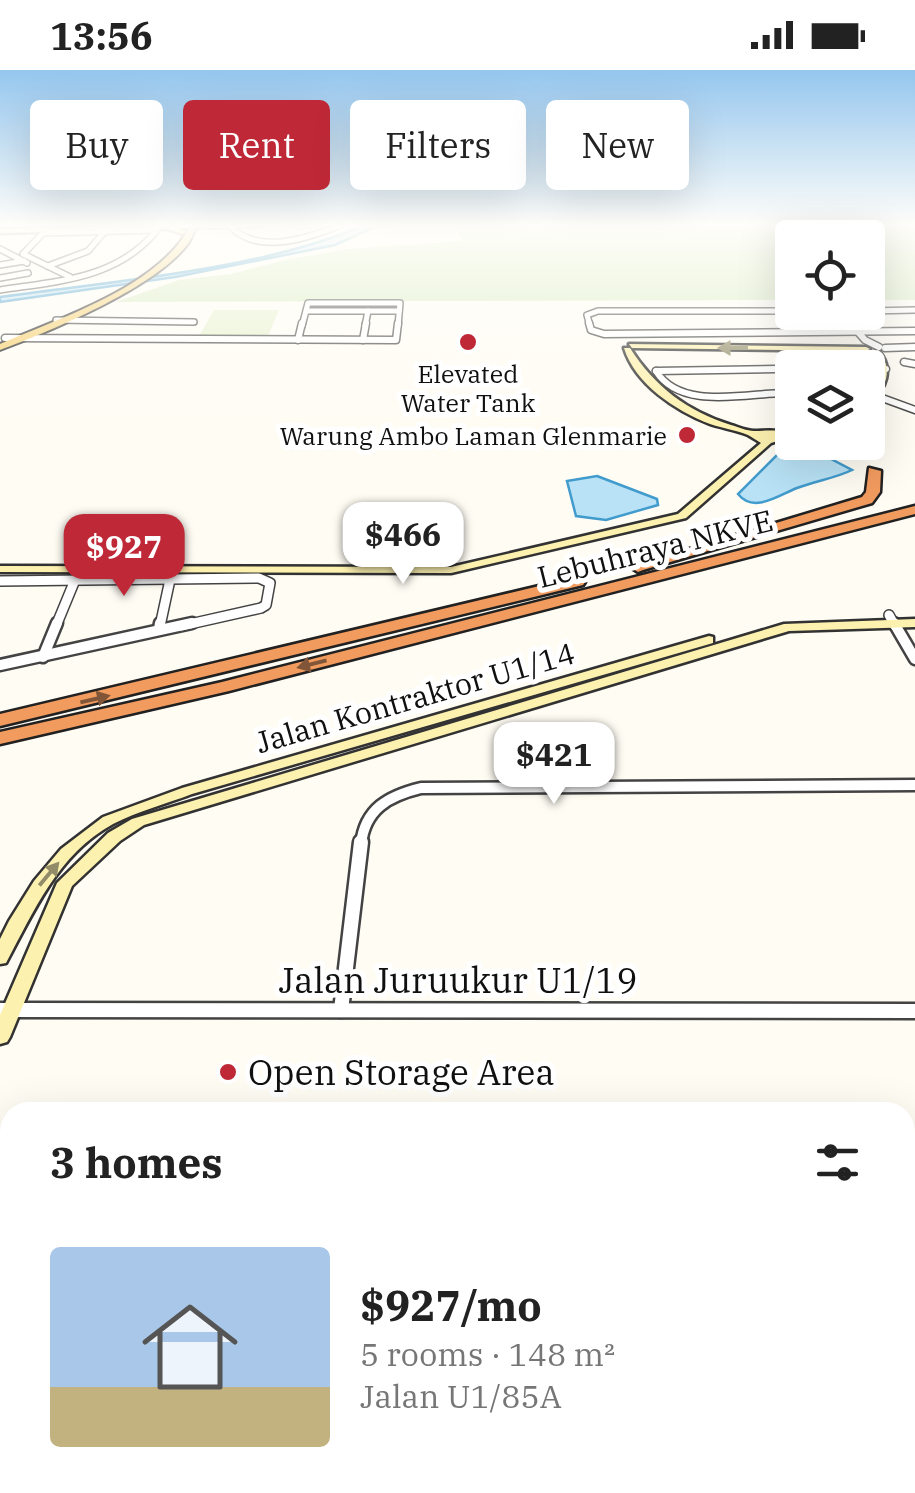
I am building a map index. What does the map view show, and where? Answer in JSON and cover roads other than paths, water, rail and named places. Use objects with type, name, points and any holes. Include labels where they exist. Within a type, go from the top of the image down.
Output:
[{"type":"highway","points":[[636,568],[866,500],[873,492],[874,470]]},
{"type":"highway","name":"Lebuhraya NKVE","points":[[0,720],[915,497]]},
{"type":"highway","name":"Lebuhraya NKVE","points":[[0,738],[223,687],[915,510]]},
{"type":"main road","points":[[2,341],[109,290]]},
{"type":"main road","points":[[2,341],[16,339],[118,290]]},
{"type":"street","points":[[298,340],[308,303],[399,307]]},
{"type":"street","points":[[306,311],[399,307]]},
{"type":"street","points":[[16,339],[396,340],[399,307]]},
{"type":"street","points":[[885,311],[915,310]]},
{"type":"street","points":[[363,340],[368,311]]},
{"type":"street","points":[[775,311],[593,312],[587,316],[594,332],[915,331]]},
{"type":"street","points":[[56,320],[194,322],[183,340]]},
{"type":"street","points":[[169,340],[180,322]]},
{"type":"street","points":[[858,332],[866,346]]},
{"type":"street","points":[[775,435],[764,437],[716,423],[668,401],[640,375],[631,349],[915,347]]},
{"type":"street","points":[[880,349],[886,369]]},
{"type":"street","points":[[904,362],[915,364]]},
{"type":"street","points":[[775,366],[656,371],[664,384],[680,395],[775,394]]},
{"type":"street","points":[[885,402],[915,410]]},
{"type":"street","points":[[0,565],[280,560],[396,566],[459,562],[662,515],[689,500],[764,437]]},
{"type":"street","points":[[0,581],[171,573],[398,573],[494,562],[682,516],[764,437]]},
{"type":"street","points":[[0,565],[171,573],[270,583],[264,606],[0,665]]},
{"type":"street","points":[[158,629],[171,573]]},
{"type":"street","points":[[43,657],[75,580]]},
{"type":"street","name":"Jalan Kontraktor U1/14","points":[[0,1037],[5,1010],[65,883],[114,837],[138,822],[788,627],[915,614]]},
{"type":"street","name":"Jalan Kontraktor U1/14","points":[[0,958],[18,917],[50,870],[97,826],[116,817],[187,792],[738,631],[820,616],[915,623]]},
{"type":"street","points":[[892,619],[915,659]]},
{"type":"street","points":[[340,1010],[363,826],[372,809],[388,796],[421,788],[915,785]]},
{"type":"street","name":"Jalan Juruukur U1/19","points":[[5,1010],[915,1010]]},
{"type":"water","points":[[51,290],[81,290],[0,302],[0,297]]},
{"type":"water","points":[[775,457],[833,460],[852,470],[759,503],[744,500],[738,494]]},
{"type":"water","points":[[597,476],[657,499],[658,505],[606,520],[576,516],[567,481]]},
{"type":"place","name":"Elevated Water Tank","points":[[468,342]]},
{"type":"place","name":"Warung Ambo Laman Glenmarie","points":[[687,435]]},
{"type":"place","name":"Open Storage Area","points":[[228,1072]]}]
